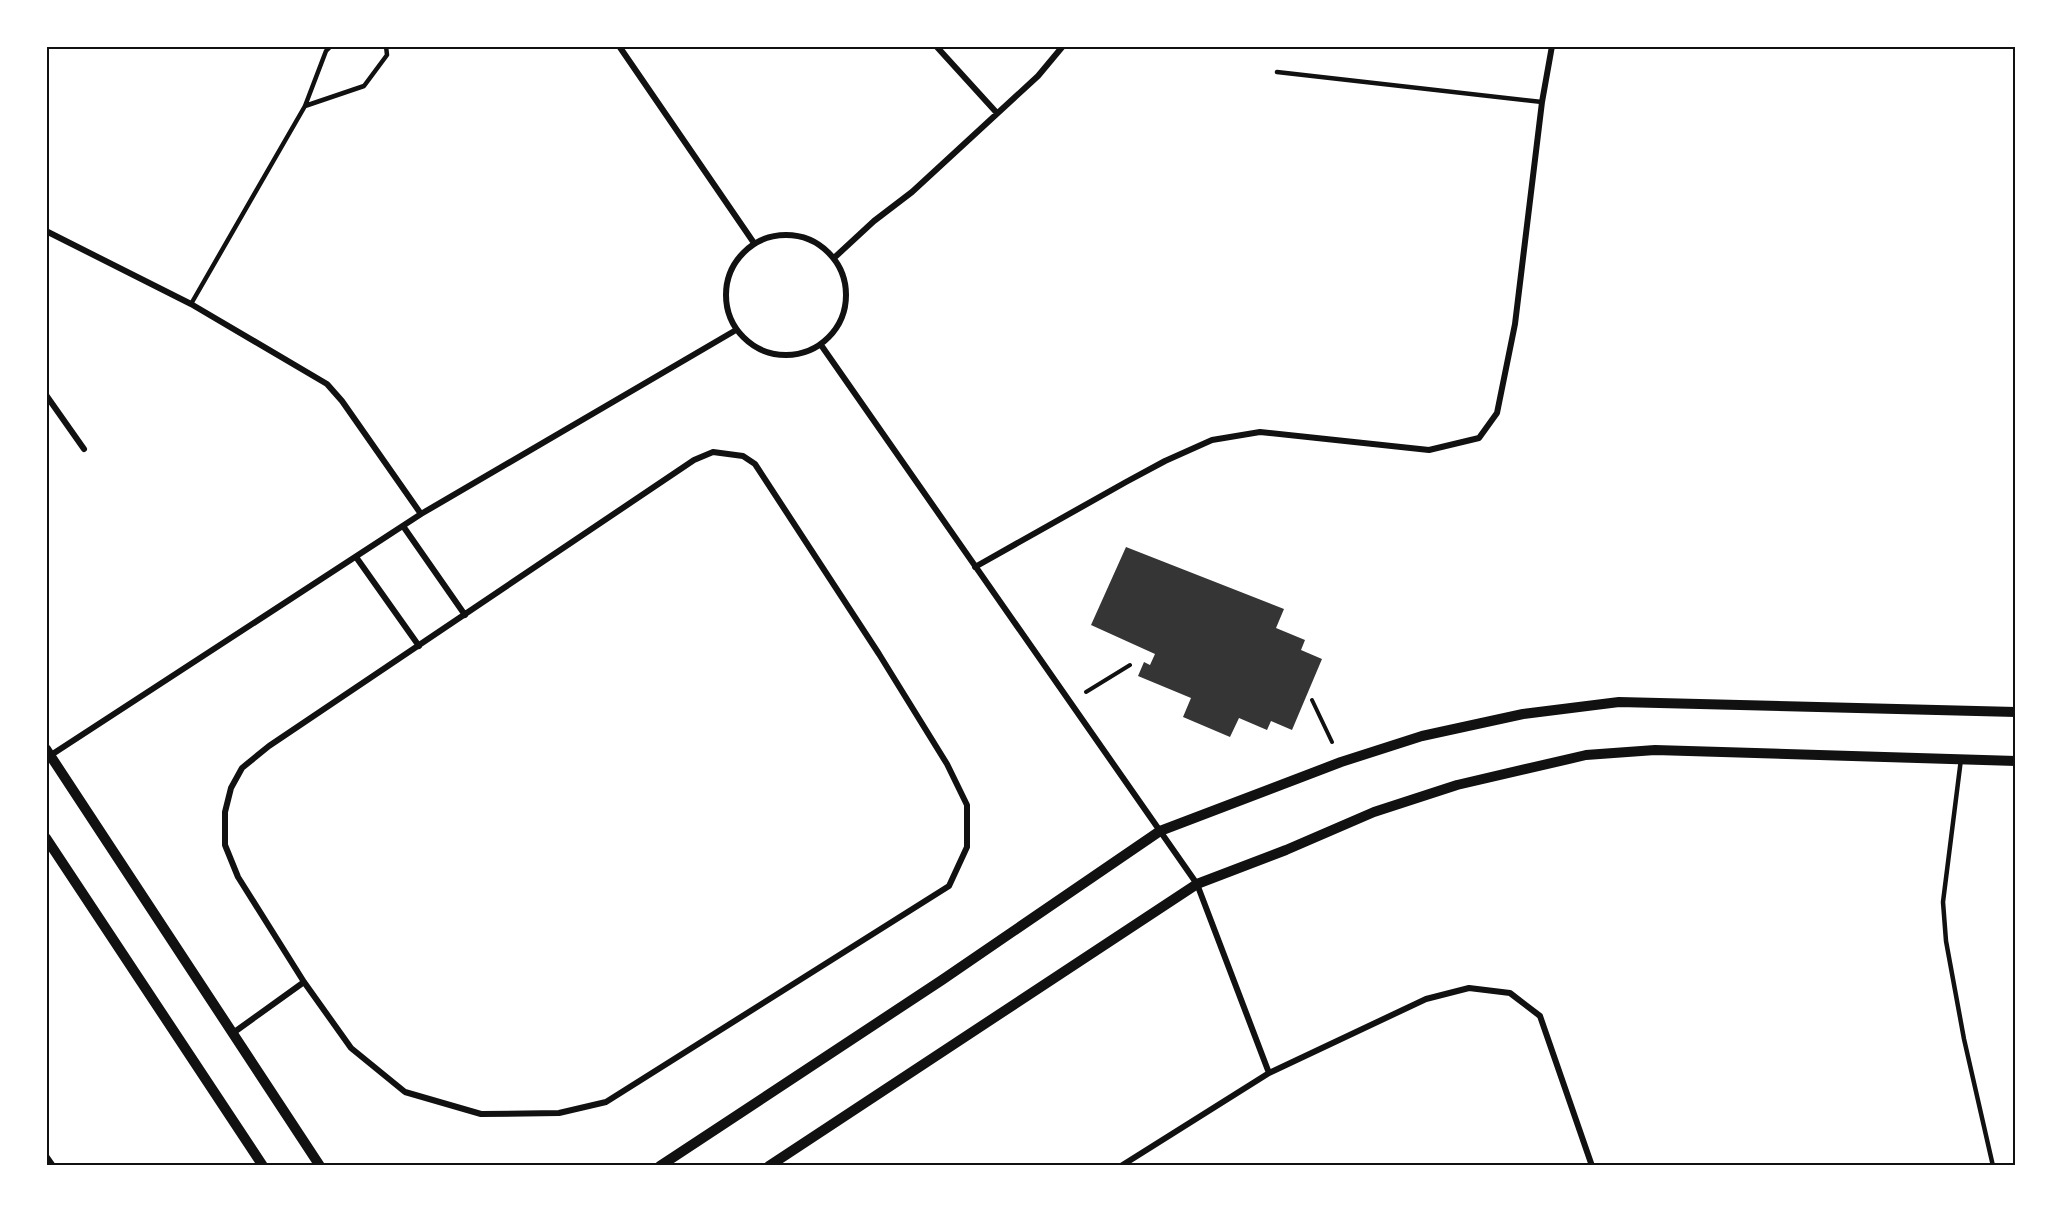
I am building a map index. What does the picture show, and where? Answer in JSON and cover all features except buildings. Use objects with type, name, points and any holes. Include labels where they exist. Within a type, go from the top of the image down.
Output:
[{"type":"street","points":[[619,46],[754,243]]},
{"type":"street","points":[[936,46],[996,112]]},
{"type":"street","points":[[834,258],[873,222],[912,192],[996,112],[1038,76],[1063,46]]},
{"type":"street","points":[[975,567],[1146,471],[1212,440],[1260,432],[1429,450],[1479,438],[1497,413],[1515,324],[1551,46]]},
{"type":"street","points":[[46,231],[191,304],[327,384],[342,401],[422,514]]},
{"type":"street","points":[[788,234],[806,238],[821,246],[834,258],[844,275],[847,295],[844,314],[835,331],[820,345],[804,353],[785,356],[766,353],[750,344],[736,330],[727,312],[725,293],[729,274],[739,257],[754,243],[770,236],[788,234]]},
{"type":"street","points":[[320,1166],[48,754],[422,514],[736,330]]},
{"type":"street","points":[[820,345],[1197,884],[1269,1073]]},
{"type":"street","points":[[46,395],[84,449]]},
{"type":"street","points":[[713,452],[743,456],[755,464],[879,654],[947,764],[967,805],[967,847],[949,886],[606,1102],[558,1113],[481,1114],[405,1092],[351,1048],[304,982],[238,878],[225,845],[225,812],[231,788],[242,768],[269,746],[419,646],[694,460],[713,452]]},
{"type":"street","points":[[403,526],[465,615]]},
{"type":"street","points":[[356,557],[419,646]]},
{"type":"street","points":[[660,1166],[942,980],[1160,831],[1341,762],[1422,736],[1523,714],[1619,702],[2016,712]]},
{"type":"street","points":[[769,1166],[1197,884],[1385,808],[1457,785],[1586,756],[1655,750],[2016,761]]},
{"type":"street","points":[[46,838],[263,1166]]},
{"type":"street","points":[[233,1033],[304,982]]},
{"type":"street","points":[[1122,1166],[1269,1073],[1426,999],[1470,988],[1510,993],[1540,1016],[1592,1166]]},
{"type":"street","points":[[46,1156],[53,1166]]},
{"type":"lane","points":[[191,304],[305,106],[326,51],[332,46]]},
{"type":"lane","points":[[305,106],[364,86],[387,55],[386,46]]},
{"type":"lane","points":[[1277,72],[1542,102]]},
{"type":"lane","points":[[1961,759],[1943,902],[1946,941],[1964,1039],[1993,1166]]},
{"type":"path","points":[[1091,689],[1130,664]]},
{"type":"path","points":[[1312,700],[1341,762]]}]
